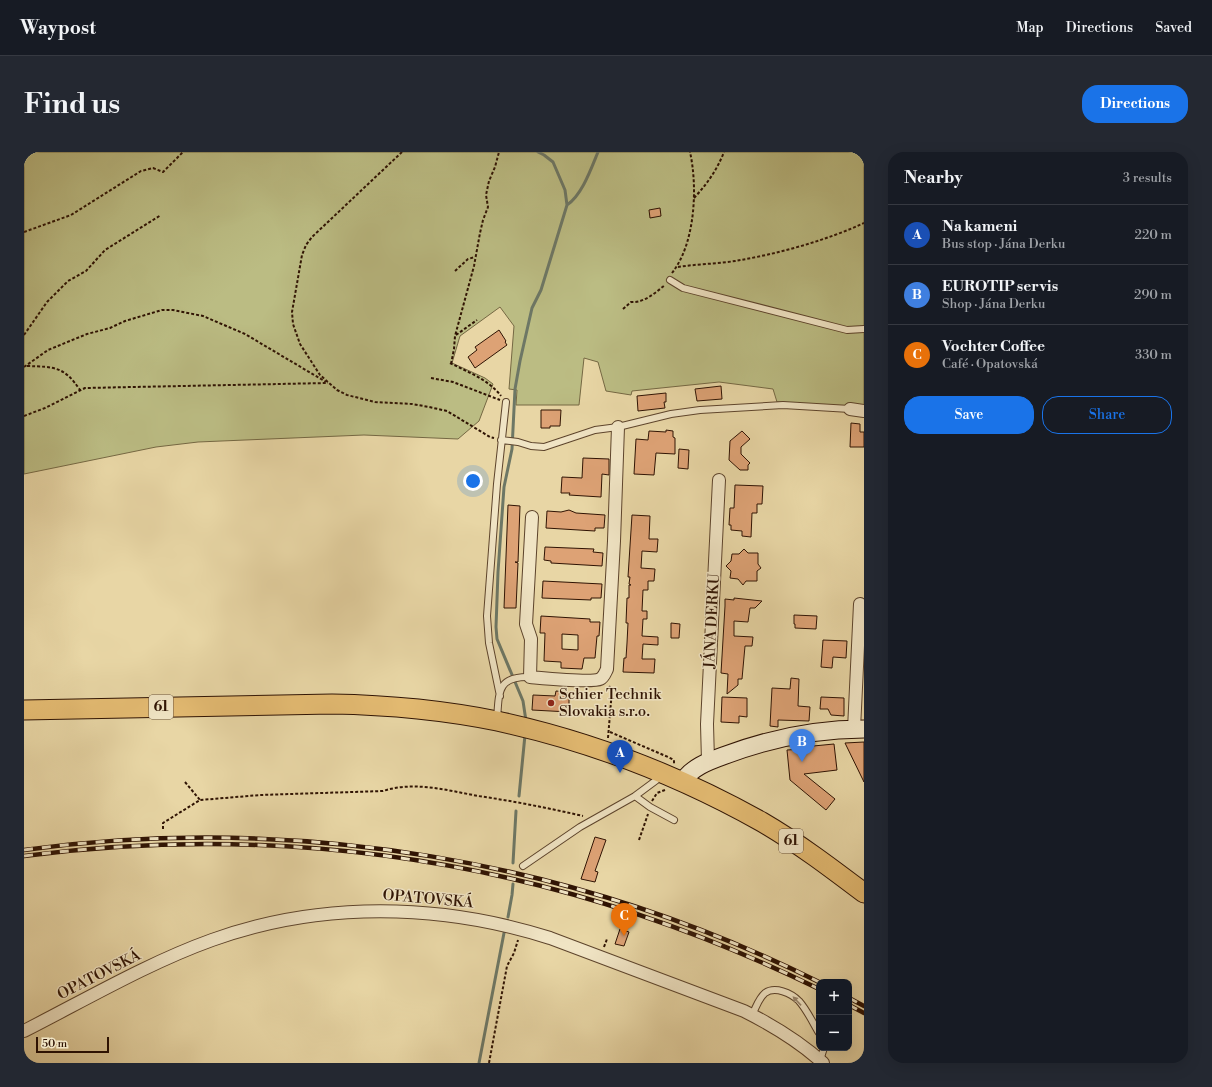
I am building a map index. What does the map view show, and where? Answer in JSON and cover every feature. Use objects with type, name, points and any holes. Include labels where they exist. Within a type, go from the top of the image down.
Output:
[{"type":"main road","name":"61","points":[[24,710],[332,704],[376,705],[424,710],[497,721],[601,750],[672,778],[763,823],[808,852],[864,893]]},
{"type":"street","points":[[850,409],[864,411]]},
{"type":"street","points":[[532,517],[526,624],[531,639],[525,677],[600,679],[604,676],[607,669],[606,612],[609,541],[618,427]]},
{"type":"street","name":"JÁNA DERKU","points":[[708,761],[707,724],[719,480]]},
{"type":"street","points":[[672,778],[687,775],[708,761],[756,744],[806,734],[859,729],[860,604]]},
{"type":"street","name":"OPATOVSKÁ","points":[[24,1031],[180,953],[212,940],[246,929],[299,918],[348,912],[375,911],[434,913],[478,919],[522,930],[582,950],[729,1005],[752,1015],[785,1034],[821,1062]]},
{"type":"lane","points":[[670,280],[683,288],[782,314],[847,330],[864,329]]},
{"type":"lane","points":[[500,696],[489,643],[487,616],[501,440],[506,402]]},
{"type":"lane","points":[[501,440],[544,447],[584,433],[618,427],[671,414],[700,410],[783,405],[850,409]]},
{"type":"lane","points":[[497,721],[500,696],[503,686],[508,680],[525,677]]},
{"type":"lane","points":[[523,866],[594,818],[672,778]]},
{"type":"lane","points":[[635,796],[650,807],[674,820]]},
{"type":"lane","points":[[752,1015],[758,1001],[765,994],[778,990],[792,995],[799,1001],[816,1028]]},
{"type":"lane","points":[[821,1062],[823,1051]]},
{"type":"path","points":[[24,232],[71,215],[141,171],[153,168],[163,172],[183,152]]},
{"type":"path","points":[[328,383],[316,369],[300,344],[293,324],[292,312],[302,255],[306,245],[312,237],[402,152]]},
{"type":"path","points":[[499,152],[489,181],[486,195],[488,207],[483,220],[455,336],[454,349],[450,364],[482,379],[497,391],[506,402]]},
{"type":"path","points":[[690,152],[694,198],[689,237],[678,267],[724,262],[769,254],[820,240],[864,224]]},
{"type":"path","points":[[694,198],[715,172],[724,152]]},
{"type":"path","points":[[24,335],[47,302],[68,281],[86,271],[105,250],[161,216]]},
{"type":"path","points":[[455,270],[468,259],[475,257]]},
{"type":"path","points":[[623,309],[631,302],[638,302],[650,296],[670,280]]},
{"type":"path","points":[[25,367],[48,350],[87,334],[110,328],[125,321],[162,310],[173,310],[203,316],[245,334],[347,395],[375,402],[429,406],[447,412],[490,437],[501,440]]},
{"type":"path","points":[[455,336],[477,320]]},
{"type":"path","points":[[25,367],[51,367],[65,372],[80,390]]},
{"type":"path","points":[[431,378],[453,382],[496,398]]},
{"type":"path","points":[[24,416],[45,408],[80,390],[92,388],[328,383]]},
{"type":"path","points":[[604,676],[612,690],[609,737]]},
{"type":"path","points":[[610,732],[674,760],[672,778],[657,793],[650,807],[639,840]]},
{"type":"path","points":[[185,782],[200,800]]},
{"type":"path","points":[[163,829],[163,823],[200,800],[260,795],[383,791],[397,787],[432,787],[535,805],[594,818]]},
{"type":"path","points":[[489,1063],[507,966],[514,953],[522,930]]},
{"type":"path","points":[[603,951],[607,939]]},
{"type":"green space","points":[[24,152],[864,152],[864,408],[777,402],[773,389],[719,382],[632,391],[631,395],[606,391],[598,362],[584,358],[579,405],[516,405],[517,390],[509,389],[514,326],[500,307],[460,336],[452,363],[485,378],[493,384],[479,421],[458,439],[364,435],[198,442],[156,447],[24,474]]},
{"type":"building","points":[[660,208],[661,216],[650,218],[649,210]]},
{"type":"building","points":[[499,330],[507,345],[475,368],[468,357],[477,350],[475,347]]},
{"type":"building","points":[[721,386],[722,399],[697,401],[695,389]]},
{"type":"building","points":[[666,393],[666,402],[664,402],[665,408],[638,411],[637,396]]},
{"type":"building","points":[[541,410],[561,410],[560,426],[541,428]]},
{"type":"building","points":[[851,423],[860,424],[860,432],[864,432],[864,447],[850,447]]},
{"type":"building","points":[[666,430],[673,431],[673,437],[675,438],[675,454],[656,453],[654,475],[634,474],[636,439],[648,440],[649,431],[666,432]]},
{"type":"building","points":[[742,431],[750,439],[741,447],[741,454],[750,463],[748,465],[748,470],[740,470],[729,460],[730,441]]},
{"type":"building","points":[[679,449],[689,450],[688,469],[678,468]]},
{"type":"building","points":[[583,458],[609,459],[609,475],[602,474],[601,497],[561,493],[562,477],[582,478]]},
{"type":"building","points":[[735,485],[763,486],[762,504],[757,504],[757,513],[752,513],[751,537],[742,536],[742,531],[731,530],[731,525],[729,525],[730,508],[734,508]]},
{"type":"building","points":[[508,505],[520,506],[518,562],[515,562],[518,563],[516,608],[504,608]]},
{"type":"building","points":[[569,510],[576,513],[605,515],[604,528],[595,528],[595,531],[546,528],[547,511],[561,512]]},
{"type":"building","points":[[632,515],[650,516],[649,539],[658,539],[657,552],[642,551],[641,568],[655,569],[654,581],[648,581],[648,590],[643,590],[642,611],[647,611],[647,619],[643,619],[642,636],[658,637],[658,645],[643,644],[642,659],[655,659],[654,673],[623,672],[627,643],[627,598],[629,598],[629,585],[631,585],[629,584],[630,577],[628,577]]},
{"type":"building","points":[[545,547],[594,549],[593,552],[603,553],[602,566],[551,563],[551,561],[544,560]]},
{"type":"building","points":[[744,549],[748,553],[758,553],[758,564],[761,568],[757,571],[757,581],[746,581],[743,585],[738,579],[730,578],[731,571],[726,566],[731,561],[732,554],[739,554]]},
{"type":"building","points":[[543,581],[602,584],[601,598],[591,598],[591,600],[542,598]]},
{"type":"building","points":[[734,598],[762,601],[755,608],[750,608],[748,622],[734,621],[734,636],[753,637],[752,646],[745,646],[742,679],[738,679],[738,685],[727,694],[728,674],[721,673],[725,599],[734,600]]},
{"type":"building","points":[[794,615],[817,616],[816,629],[795,628]]},
{"type":"building","points":[[541,616],[590,619],[590,622],[600,622],[595,658],[584,658],[582,669],[561,668],[561,662],[544,661],[545,633],[540,633]],"holes":[[[562,634],[578,635],[578,650],[562,649]]]},
{"type":"building","points":[[671,623],[680,624],[679,638],[671,638]]},
{"type":"building","points":[[823,640],[847,641],[846,658],[833,657],[832,668],[821,667]]},
{"type":"building","points":[[791,678],[799,679],[798,706],[810,707],[809,721],[778,720],[778,727],[770,726],[772,688],[790,689]]},
{"type":"building","name":"Schier Technik Slovakia s.r.o.","points":[[556,691],[567,692],[566,697],[569,697],[569,712],[532,710],[533,695],[555,696]]},
{"type":"building","points":[[722,697],[747,698],[747,717],[739,716],[739,723],[721,722]]},
{"type":"building","points":[[821,697],[844,698],[844,716],[831,715],[828,709],[820,709]]},
{"type":"building","points":[[864,742],[864,782],[845,743]]},
{"type":"building","points":[[834,744],[837,770],[804,774],[835,799],[826,810],[790,780],[787,750]]},
{"type":"building","points":[[595,837],[606,840],[595,871],[598,872],[595,882],[581,879]]},
{"type":"building","points":[[620,929],[629,932],[624,946],[615,944]]},
{"type":"waterway","points":[[526,721],[523,701],[497,639],[496,627],[504,487],[512,449],[515,389],[532,308],[541,290],[567,205],[565,190],[553,162],[538,152]]},
{"type":"waterway","points":[[567,205],[582,188],[598,152]]},
{"type":"waterway","points":[[519,796],[525,735]]},
{"type":"waterway","points":[[513,863],[516,811]]},
{"type":"waterway","points":[[508,917],[513,884]]},
{"type":"waterway","points":[[479,1063],[504,933]]},
{"type":"railway","points":[[24,850],[126,840],[228,838],[330,843],[431,856],[531,877],[630,905],[726,940],[816,981]]},
{"type":"railway","points":[[24,856],[128,846],[230,844],[332,850],[432,863],[530,883],[628,911],[724,946],[816,988]]},
{"type":"railway","points":[[852,1000],[864,1006]]},
{"type":"railway","points":[[852,1007],[864,1013]]},
{"type":"place","name":"Schier Technik Slovakia s.r.o.","points":[[551,703]]},
{"type":"place","name":"EUROTIP servis","points":[[802,762]]},
{"type":"place","name":"Na kameni","points":[[620,773]]},
{"type":"place","name":"Vochter Coffee","points":[[624,936]]}]
